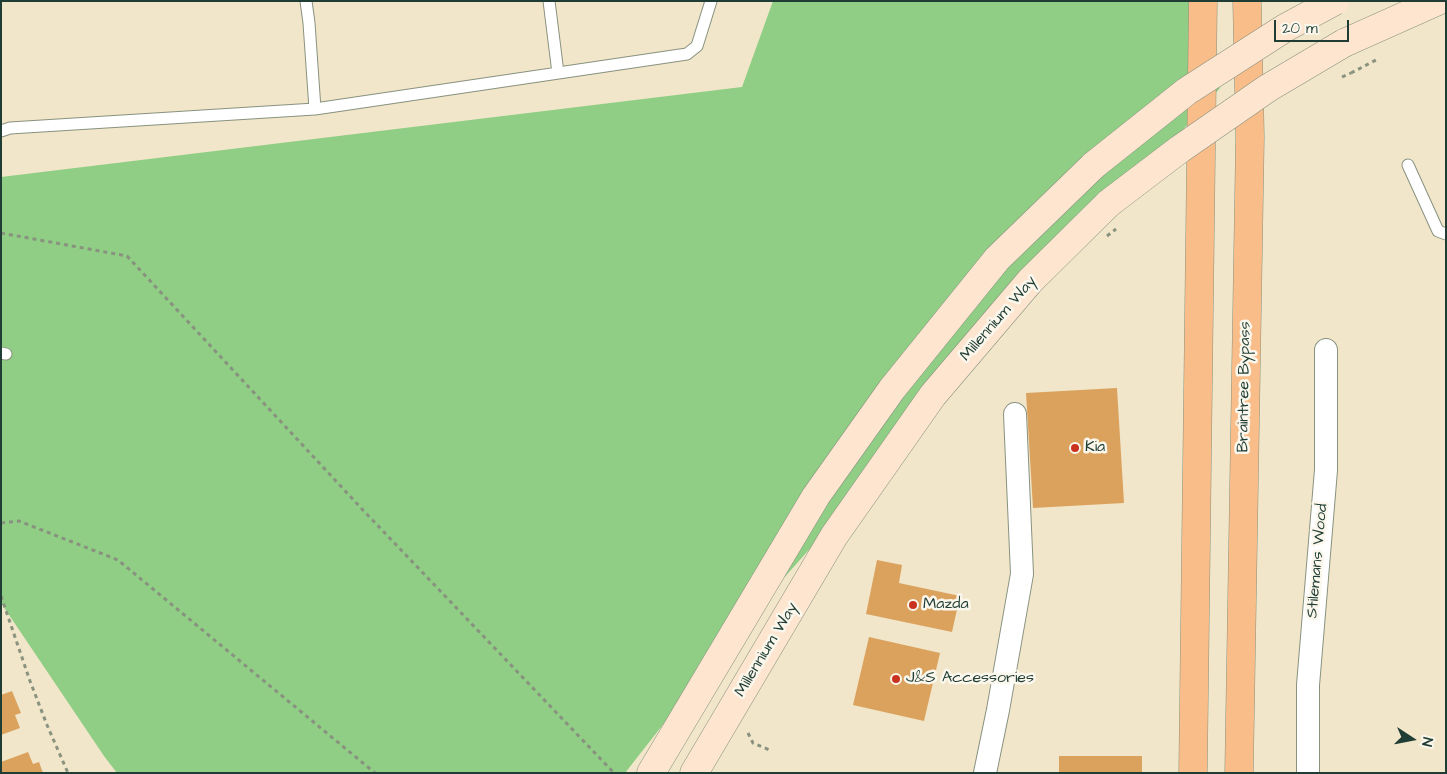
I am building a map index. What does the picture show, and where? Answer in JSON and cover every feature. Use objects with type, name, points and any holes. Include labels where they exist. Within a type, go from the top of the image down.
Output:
[{"type":"highway","points":[[1193,773],[1203,1]]},
{"type":"highway","name":"Braintree Bypass","points":[[1238,773],[1250,137],[1247,1]]},
{"type":"main road","points":[[651,773],[816,496],[892,389],[997,259],[1094,165],[1188,92],[1285,28],[1335,1]]},
{"type":"main road","name":"Millennium Way","points":[[694,773],[834,536],[933,395],[1030,281],[1109,203],[1180,149],[1268,88],[1344,43],[1438,1]]},
{"type":"street","name":"Stilemans Wood","points":[[1308,773],[1308,685],[1326,470],[1326,350]]},
{"type":"street","points":[[985,773],[1022,574],[1015,414]]},
{"type":"lane","points":[[306,1],[316,109]]},
{"type":"lane","points":[[549,1],[558,73]]},
{"type":"lane","points":[[1,131],[10,128],[316,109],[687,54],[697,46],[711,1]]},
{"type":"lane","points":[[1408,164],[1438,231],[1446,234]]},
{"type":"path","points":[[1,233],[127,256],[354,501],[614,773]]},
{"type":"path","points":[[1101,243],[1107,236]]},
{"type":"path","points":[[1,523],[19,521],[118,560],[375,773]]},
{"type":"path","points":[[1,596],[30,681],[68,773]]},
{"type":"path","points":[[745,728],[753,743],[772,751]]},
{"type":"green space","points":[[773,1],[1191,1],[1220,88],[734,634],[625,773],[117,773],[1,603],[1,177],[742,87]]},
{"type":"building","name":"Kia","points":[[1117,388],[1124,503],[1033,508],[1026,393]]},
{"type":"building","name":"Mazda","points":[[877,560],[902,565],[899,583],[960,596],[952,632],[866,614]]},
{"type":"building","name":"J&S Accessories","points":[[869,637],[940,653],[924,721],[853,705]]},
{"type":"building","points":[[12,691],[21,713],[15,715],[20,728],[1,735],[1,695]]},
{"type":"building","points":[[28,752],[33,764],[39,762],[43,773],[1,773],[1,762]]},
{"type":"building","points":[[1059,756],[1142,756],[1142,773],[1059,773]]},
{"type":"place","name":"Kia","points":[[1075,448]]},
{"type":"place","name":"Mazda","points":[[913,605]]},
{"type":"place","name":"J&S Accessories","points":[[896,679]]}]
